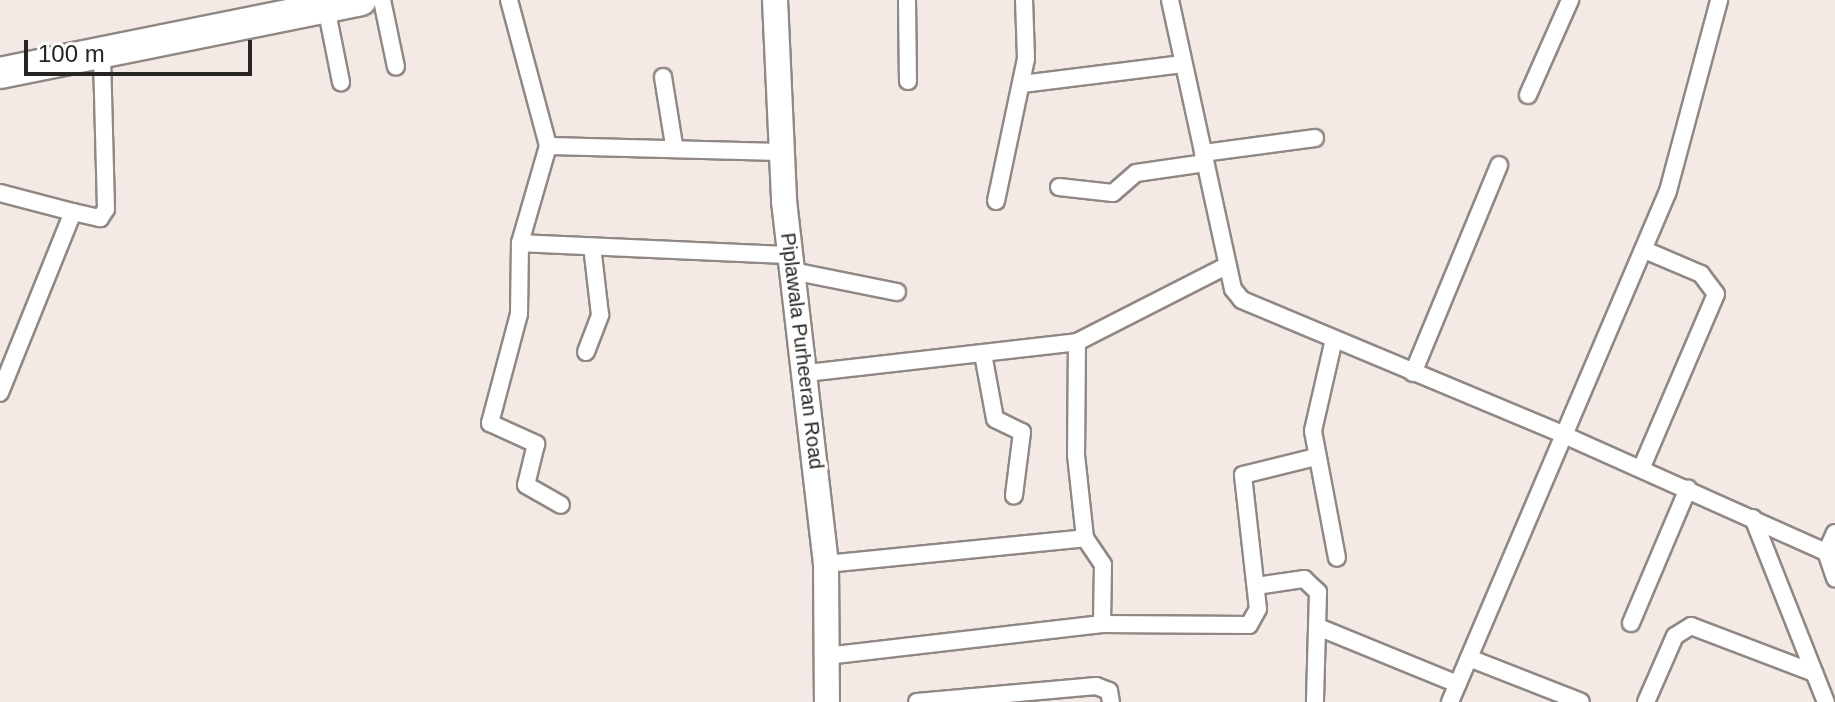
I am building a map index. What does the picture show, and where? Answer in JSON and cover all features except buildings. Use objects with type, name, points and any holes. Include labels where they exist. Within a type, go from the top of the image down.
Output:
[{"type":"highway","points":[[0,73],[326,4],[361,0]]},
{"type":"street","points":[[382,0],[396,67]]},
{"type":"street","points":[[509,0],[548,146],[520,243],[519,314],[490,423],[536,444],[526,485],[561,505]]},
{"type":"street","points":[[907,0],[908,81]]},
{"type":"street","points":[[996,201],[1022,84],[1024,0]]},
{"type":"street","points":[[1170,0],[1228,265],[1242,300],[1564,435],[1830,554]]},
{"type":"street","points":[[1528,95],[1570,0]]},
{"type":"street","points":[[1450,702],[1564,435],[1647,251],[1719,0]]},
{"type":"street","name":"Piplawala Purheeran Road","points":[[772,3],[790,263],[807,373],[826,564],[827,702]]},
{"type":"street","points":[[326,4],[341,82]]},
{"type":"street","points":[[0,193],[100,218],[106,209],[102,53]]},
{"type":"street","points":[[1022,84],[1183,64]]},
{"type":"street","points":[[663,77],[674,145]]},
{"type":"street","points":[[1059,187],[1113,193],[1136,173],[1315,138]]},
{"type":"street","points":[[548,146],[674,145],[782,152]]},
{"type":"street","points":[[1413,373],[1499,165]]},
{"type":"street","points":[[0,393],[73,212]]},
{"type":"street","points":[[520,243],[790,263],[897,292]]},
{"type":"street","points":[[586,352],[600,315],[592,246]]},
{"type":"street","points":[[1641,469],[1716,294],[1701,274],[1647,251]]},
{"type":"street","points":[[807,373],[1077,342],[1228,265]]},
{"type":"street","points":[[1334,339],[1313,425],[1316,457],[1337,558]]},
{"type":"street","points":[[1077,342],[1076,455],[1085,538],[1103,565],[1102,624]]},
{"type":"street","points":[[983,354],[995,419],[1022,432],[1014,495]]},
{"type":"street","points":[[826,656],[1102,624],[1249,625],[1257,617],[1256,586],[1243,475],[1316,457]]},
{"type":"street","points":[[1631,623],[1688,489]]},
{"type":"street","points":[[1753,518],[1826,702]]},
{"type":"street","points":[[1835,533],[1830,554],[1835,578]]},
{"type":"street","points":[[826,564],[1085,538]]},
{"type":"street","points":[[1256,586],[1294,578],[1313,583],[1318,627],[1315,702],[1303,702]]},
{"type":"street","points":[[1646,702],[1675,636],[1691,626],[1814,673]]},
{"type":"street","points":[[1318,627],[1458,684]]},
{"type":"street","points":[[1469,658],[1581,702]]},
{"type":"street","points":[[917,702],[1096,686],[1109,691],[1111,702]]}]
